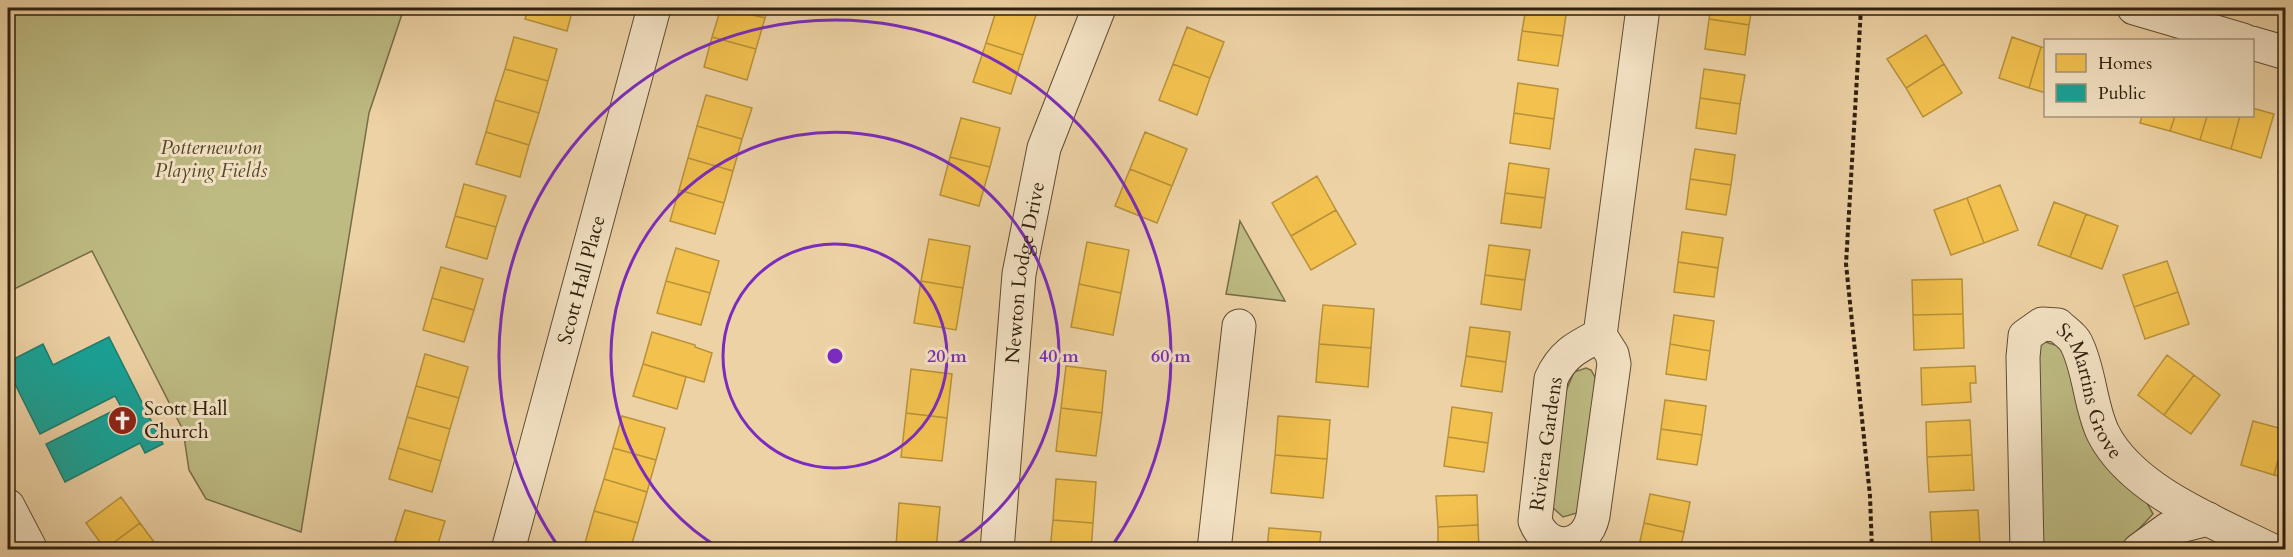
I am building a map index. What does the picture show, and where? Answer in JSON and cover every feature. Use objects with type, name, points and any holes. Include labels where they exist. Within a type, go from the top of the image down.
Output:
[{"type":"street","name":"Scott Hall Place","points":[[508,549],[654,8]]},
{"type":"street","name":"Newton Lodge Drive","points":[[997,549],[1019,274],[1044,148],[1099,8]]},
{"type":"street","points":[[1600,335],[1643,8]]},
{"type":"street","points":[[2134,8],[2240,39]]},
{"type":"street","points":[[2254,44],[2286,54]]},
{"type":"street","name":"St Martins Grove","points":[[2027,549],[2023,357],[2025,336],[2042,324],[2058,325],[2077,343],[2103,433],[2116,452],[2142,478],[2208,519],[2271,549]]},
{"type":"street","points":[[1214,549],[1239,326]]},
{"type":"street","name":"Riviera Gardens","points":[[1600,335],[1612,354],[1614,364],[1593,516],[1586,534],[1571,543],[1562,544],[1545,537],[1535,521],[1551,379],[1558,363],[1569,351],[1600,335]]},
{"type":"street","points":[[8,506],[31,549]]},
{"type":"street","points":[[2139,549],[2168,529],[2208,519]]},
{"type":"path","points":[[1861,8],[1846,264],[1870,496],[1872,549]]},
{"type":"green space","name":"Potternewton Playing Fields","points":[[8,8],[404,8],[369,113],[301,532],[206,499],[189,470],[183,430],[92,251],[8,292]]},
{"type":"green space","points":[[1240,221],[1285,301],[1226,294]]},
{"type":"green space","points":[[2042,341],[2062,347],[2153,514],[2120,549],[2038,549],[2033,355]]},
{"type":"green space","points":[[1586,368],[1591,370],[1596,379],[1577,513],[1563,517],[1552,507],[1566,391],[1574,372]]},
{"type":"building: Homes","points":[[528,8],[573,8],[567,31],[525,19]]},
{"type":"building: Homes","points":[[721,8],[765,18],[756,49],[712,37]]},
{"type":"building: Homes","points":[[728,8],[768,8],[765,18]]},
{"type":"building: Homes","points":[[997,8],[1011,8],[1036,15],[1023,55],[986,43]]},
{"type":"building: Homes","points":[[1526,8],[1567,8],[1563,36],[1522,31]]},
{"type":"building: Homes","points":[[1711,8],[1752,8],[1749,25],[1709,19]]},
{"type":"building: Homes","points":[[1709,19],[1749,25],[1745,55],[1705,49]]},
{"type":"building: Homes","points":[[1187,27],[1224,42],[1210,78],[1173,64]]},
{"type":"building: Homes","points":[[1522,31],[1563,36],[1558,66],[1518,60]]},
{"type":"building: Homes","points":[[1926,35],[1944,64],[1906,88],[1887,59]]},
{"type":"building: Homes","points":[[514,37],[557,49],[548,81],[505,69]]},
{"type":"building: Homes","points":[[712,37],[756,49],[747,80],[704,67]]},
{"type":"building: Homes","points":[[2012,37],[2041,47],[2029,88],[1999,78]]},
{"type":"building: Homes","points":[[986,43],[1023,55],[1011,94],[973,82]]},
{"type":"building: Homes","points":[[2041,47],[2044,48],[2044,92],[2029,88]]},
{"type":"building: Homes","points":[[1173,64],[1210,78],[1197,115],[1159,100]]},
{"type":"building: Homes","points":[[1944,64],[1962,93],[1923,117],[1906,88]]},
{"type":"building: Homes","points":[[505,69],[548,81],[539,113],[495,100]]},
{"type":"building: Homes","points":[[1704,69],[1745,75],[1740,104],[1700,98]]},
{"type":"building: Homes","points":[[1518,83],[1558,89],[1554,119],[1514,113]]},
{"type":"building: Homes","points":[[706,95],[752,108],[742,139],[697,126]]},
{"type":"building: Homes","points":[[1700,98],[1740,104],[1736,134],[1696,128]]},
{"type":"building: Homes","points":[[495,100],[539,113],[529,145],[486,132]]},
{"type":"building: Homes","points":[[2254,109],[2274,114],[2261,158],[2231,149],[2240,117],[2254,117]]},
{"type":"building: Homes","points":[[1514,113],[1554,119],[1550,149],[1510,143]]},
{"type":"building: Homes","points":[[2142,117],[2175,117],[2170,131],[2140,123]]},
{"type":"building: Homes","points":[[2175,117],[2207,117],[2200,140],[2170,131]]},
{"type":"building: Homes","points":[[2207,117],[2240,117],[2231,149],[2200,140]]},
{"type":"building: Homes","points":[[961,118],[1000,128],[990,167],[950,157]]},
{"type":"building: Homes","points":[[697,126],[742,139],[733,171],[688,158]]},
{"type":"building: Homes","points":[[486,132],[529,145],[520,177],[476,164]]},
{"type":"building: Homes","points":[[1145,132],[1187,149],[1172,186],[1130,169]]},
{"type":"building: Homes","points":[[2286,147],[2286,174],[2278,172]]},
{"type":"building: Homes","points":[[1695,149],[1735,155],[1731,185],[1690,179]]},
{"type":"building: Homes","points":[[950,157],[990,167],[979,206],[940,195]]},
{"type":"building: Homes","points":[[688,158],[733,171],[724,203],[679,190]]},
{"type":"building: Homes","points":[[1509,163],[1549,169],[1545,198],[1505,193]]},
{"type":"building: Homes","points":[[1130,169],[1172,186],[1157,223],[1115,206]]},
{"type":"building: Homes","points":[[1317,176],[1336,210],[1291,236],[1272,203]]},
{"type":"building: Homes","points":[[1690,179],[1731,185],[1726,215],[1686,209]]},
{"type":"building: Homes","points":[[464,184],[506,196],[496,227],[455,216]]},
{"type":"building: Homes","points":[[2000,185],[2018,230],[1984,243],[1967,198]]},
{"type":"building: Homes","points":[[679,190],[724,203],[715,234],[670,221]]},
{"type":"building: Homes","points":[[1505,193],[1545,198],[1541,228],[1501,223]]},
{"type":"building: Homes","points":[[1967,198],[1984,243],[1951,255],[1934,210]]},
{"type":"building: Homes","points":[[2054,202],[2086,214],[2070,257],[2038,245]]},
{"type":"building: Homes","points":[[1336,210],[1356,244],[1311,270],[1291,236]]},
{"type":"building: Homes","points":[[2086,214],[2118,226],[2102,269],[2070,257]]},
{"type":"building: Homes","points":[[455,216],[496,227],[487,259],[446,247]]},
{"type":"building: Homes","points":[[1682,232],[1723,238],[1718,268],[1678,262]]},
{"type":"building: Homes","points":[[929,239],[970,246],[963,288],[921,281]]},
{"type":"building: Homes","points":[[1087,242],[1129,250],[1121,293],[1079,284]]},
{"type":"building: Homes","points":[[1489,245],[1530,250],[1525,280],[1485,275]]},
{"type":"building: Homes","points":[[676,248],[719,261],[710,293],[666,281]]},
{"type":"building: Homes","points":[[2167,261],[2178,292],[2134,307],[2123,275]]},
{"type":"building: Homes","points":[[1678,262],[1718,268],[1714,297],[1674,292]]},
{"type":"building: Homes","points":[[441,267],[483,279],[474,310],[432,298]]},
{"type":"building: Homes","points":[[1485,275],[1525,280],[1521,310],[1481,304]]},
{"type":"building: Homes","points":[[1962,279],[1963,314],[1913,315],[1912,280]]},
{"type":"building: Homes","points":[[666,281],[710,293],[701,325],[657,313]]},
{"type":"building: Homes","points":[[921,281],[963,288],[956,330],[914,323]]},
{"type":"building: Homes","points":[[1079,284],[1121,293],[1113,335],[1071,327]]},
{"type":"building: Homes","points":[[2178,292],[2189,324],[2145,339],[2134,307]]},
{"type":"building: Homes","points":[[432,298],[474,310],[464,342],[423,330]]},
{"type":"building: Homes","points":[[1323,305],[1374,309],[1371,348],[1319,344]]},
{"type":"building: Homes","points":[[1963,314],[1964,348],[1914,350],[1913,315]]},
{"type":"building: Homes","points":[[1674,315],[1714,321],[1710,351],[1670,344]]},
{"type":"building: Homes","points":[[1470,327],[1510,332],[1506,362],[1466,356]]},
{"type":"building: Homes","points":[[652,332],[695,345],[695,347],[712,353],[704,382],[643,364]]},
{"type":"building: Homes","points":[[1319,344],[1371,348],[1368,387],[1316,382]]},
{"type":"building: Homes","points":[[1670,344],[1710,351],[1706,380],[1666,374]]},
{"type":"building: Homes","points":[[425,354],[468,367],[459,398],[416,386]]},
{"type":"building: Homes","points":[[2167,355],[2194,375],[2164,415],[2138,395]]},
{"type":"building: Homes","points":[[1466,356],[1506,362],[1502,392],[1461,386]]},
{"type":"building: Homes","points":[[643,364],[686,377],[677,409],[633,396]]},
{"type":"building: Homes","points":[[1066,366],[1106,371],[1102,413],[1061,408]]},
{"type":"building: Homes","points":[[1975,366],[1976,383],[1970,383],[1971,402],[1922,405],[1921,368]]},
{"type":"building: Homes","points":[[911,369],[952,374],[947,418],[906,413]]},
{"type":"building: Homes","points":[[2194,375],[2220,395],[2191,434],[2164,415]]},
{"type":"building: Homes","points":[[416,386],[459,398],[450,429],[407,417]]},
{"type":"building: Homes","points":[[1665,400],[1706,406],[1702,435],[1661,429]]},
{"type":"building: Homes","points":[[1452,407],[1492,413],[1488,443],[1448,437]]},
{"type":"building: Homes","points":[[1061,408],[1102,413],[1096,456],[1056,451]]},
{"type":"building: Homes","points":[[906,413],[947,418],[942,461],[901,457]]},
{"type":"building: Homes","points":[[622,416],[665,428],[656,460],[613,448]]},
{"type":"building: Homes","points":[[1278,416],[1330,420],[1327,459],[1275,455]]},
{"type":"building: Homes","points":[[407,417],[450,429],[441,461],[398,448]]},
{"type":"building: Homes","points":[[1970,420],[1972,455],[1927,457],[1926,422]]},
{"type":"building: Homes","points":[[2253,421],[2286,430],[2274,475],[2241,465]]},
{"type":"building: Homes","points":[[1661,429],[1702,435],[1697,465],[1657,459]]},
{"type":"building: Homes","points":[[2286,433],[2286,478],[2274,475]]},
{"type":"building: Homes","points":[[1448,437],[1488,443],[1484,472],[1444,466]]},
{"type":"building: Homes","points":[[398,448],[441,461],[432,492],[389,479]]},
{"type":"building: Homes","points":[[613,448],[656,460],[647,492],[604,479]]},
{"type":"building: Homes","points":[[1275,455],[1327,459],[1323,498],[1271,493]]},
{"type":"building: Homes","points":[[1972,455],[1974,490],[1929,492],[1927,457]]},
{"type":"building: Homes","points":[[604,479],[647,492],[638,523],[594,511]]},
{"type":"building: Homes","points":[[1056,479],[1096,482],[1093,523],[1053,520]]},
{"type":"building: Homes","points":[[1650,494],[1690,502],[1684,532],[1644,523]]},
{"type":"building: Homes","points":[[1477,495],[1478,525],[1438,527],[1436,496]]},
{"type":"building: Homes","points":[[121,497],[140,523],[105,549],[86,523]]},
{"type":"building: Homes","points":[[899,503],[940,507],[936,550],[896,547]]},
{"type":"building: Homes","points":[[405,510],[445,521],[436,550],[424,550],[395,541]]},
{"type":"building: Homes","points":[[1978,510],[1980,544],[1932,546],[1930,512]]},
{"type":"building: Homes","points":[[594,511],[638,523],[630,550],[609,550],[585,543]]},
{"type":"building: Homes","points":[[1053,520],[1093,523],[1091,550],[1050,550]]},
{"type":"building: Homes","points":[[140,523],[160,550],[105,549]]},
{"type":"building: Homes","points":[[1644,523],[1684,532],[1680,550],[1638,550]]},
{"type":"building: Homes","points":[[1478,525],[1479,550],[1438,550],[1438,527]]},
{"type":"building: Homes","points":[[1269,528],[1321,532],[1319,550],[1267,550]]},
{"type":"building: Homes","points":[[395,541],[424,550],[393,550]]},
{"type":"building: Homes","points":[[1980,544],[1980,550],[1932,550],[1932,546]]},
{"type":"building: Public","name":"Scott Hall Church","points":[[109,337],[163,444],[145,453],[140,443],[65,482],[46,444],[121,407],[115,396],[40,434],[8,370],[8,362],[43,344],[53,365]]},
{"type":"place","name":"Scott Hall Church","points":[[123,420]]}]
